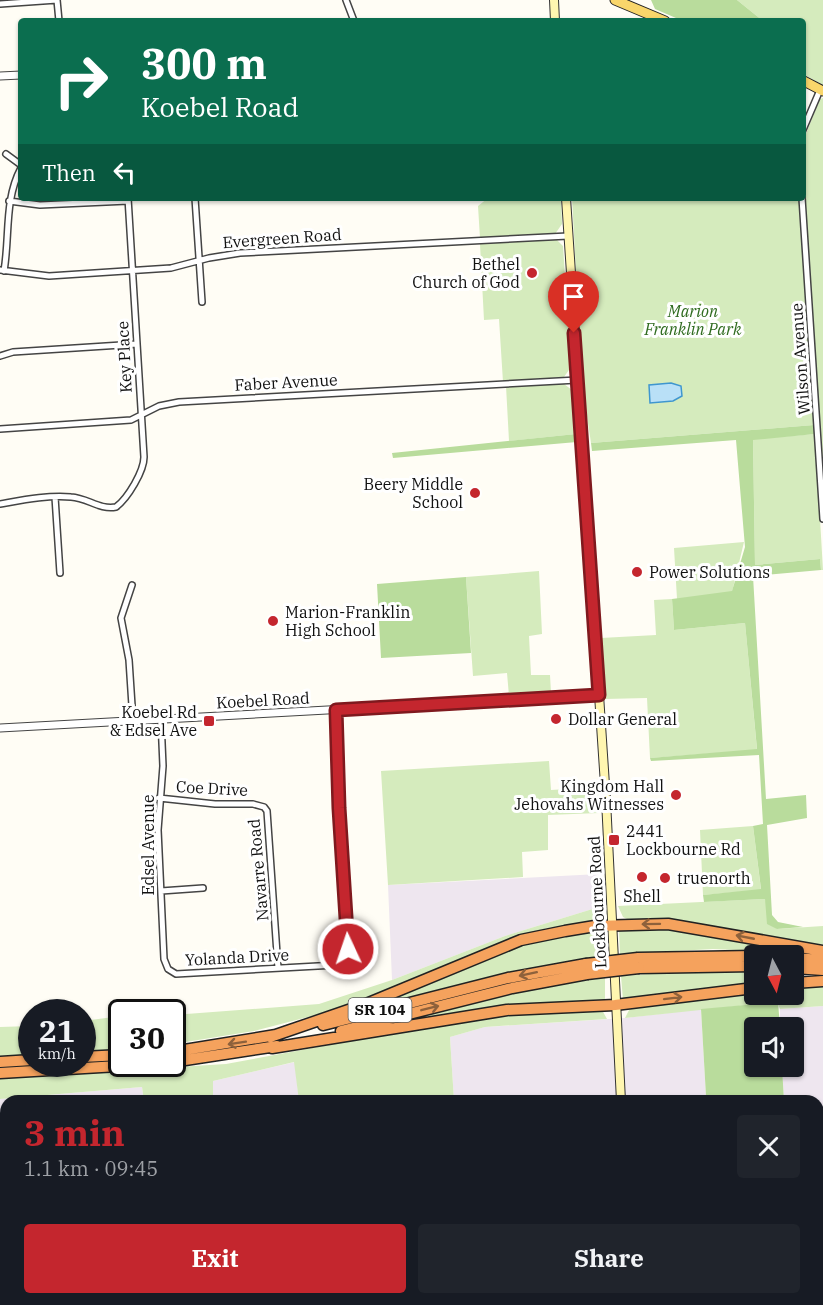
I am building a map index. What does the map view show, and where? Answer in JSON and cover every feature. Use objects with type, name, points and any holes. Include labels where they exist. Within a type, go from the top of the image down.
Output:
[{"type":"highway","points":[[271,1042],[521,940],[565,930],[611,926],[680,925],[823,951]]},
{"type":"highway","name":"SR 104","points":[[186,1059],[512,988],[586,969],[638,963],[744,957]]},
{"type":"highway","points":[[804,959],[823,960]]},
{"type":"highway","name":"SR 104","points":[[638,963],[744,966]]},
{"type":"highway","points":[[804,969],[823,970]]},
{"type":"highway","points":[[804,982],[823,981]]},
{"type":"highway","points":[[271,1042],[507,1010],[615,1005],[744,989]]},
{"type":"highway","name":"SR 104","points":[[186,1051],[271,1042]]},
{"type":"highway","points":[[0,1062],[18,1061]]},
{"type":"highway","points":[[0,1073],[108,1067]]},
{"type":"main road","points":[[554,0],[555,18]]},
{"type":"main road","points":[[615,0],[658,18]]},
{"type":"main road","points":[[806,82],[822,90]]},
{"type":"main road","name":"Lockbourne Road","points":[[566,201],[599,695],[621,1095]]},
{"type":"street","points":[[0,4],[57,0],[58,18]]},
{"type":"street","points":[[346,0],[353,18]]},
{"type":"street","points":[[0,76],[18,75]]},
{"type":"street","points":[[806,124],[822,90]]},
{"type":"street","points":[[6,154],[18,164]]},
{"type":"street","points":[[2,270],[9,244],[9,201],[18,176]]},
{"type":"street","points":[[9,201],[40,205],[110,201]]},
{"type":"street","name":"Key Place","points":[[55,497],[80,498],[102,508],[116,507],[124,499],[144,463],[128,201]]},
{"type":"street","points":[[195,201],[202,302]]},
{"type":"street","name":"Wilson Avenue","points":[[802,201],[823,519]]},
{"type":"street","name":"Evergreen Road","points":[[2,270],[49,276],[171,268],[240,253],[568,236]]},
{"type":"street","points":[[0,356],[12,352],[137,344]]},
{"type":"street","name":"Faber Avenue","points":[[0,429],[120,421],[141,416],[159,406],[179,402],[577,380]]},
{"type":"street","points":[[0,504],[55,497],[60,573]]},
{"type":"street","points":[[132,585],[121,618],[129,660],[134,721]]},
{"type":"street","name":"Koebel Road","points":[[0,728],[599,695]]},
{"type":"street","name":"Yolanda Drive","points":[[168,969],[176,974],[336,964],[344,960],[348,949],[339,808],[336,710]]},
{"type":"street","name":"Edsel Avenue","points":[[161,720],[163,766],[159,798],[160,891],[164,959],[168,969]]},
{"type":"street","name":"Coe Drive","points":[[159,798],[215,804],[253,804],[264,807]]},
{"type":"street","name":"Navarre Road","points":[[264,807],[269,817],[279,968]]},
{"type":"street","points":[[160,891],[203,888]]},
{"type":"shaded area","points":[[599,874],[599,907],[505,936],[392,980],[388,885]]},
{"type":"shaded area","points":[[823,1006],[823,1095],[784,1095],[783,1077],[804,1077],[804,1017],[780,1017],[780,1009]]},
{"type":"shaded area","points":[[701,1009],[706,1095],[454,1095],[450,1037],[485,1027],[625,1018]]},
{"type":"shaded area","points":[[295,1062],[298,1095],[213,1095],[213,1081]]},
{"type":"shaded area","points":[[142,1087],[143,1095],[47,1095]]},
{"type":"green space","points":[[651,0],[737,0],[759,18],[676,18],[655,9]]},
{"type":"green space","points":[[737,0],[823,0],[823,85],[806,76],[806,18],[759,18]]},
{"type":"green space","points":[[823,98],[823,484],[804,201],[806,201],[806,134],[820,99]]},
{"type":"green space","points":[[484,201],[561,201],[562,224],[555,234],[480,238],[478,206]]},
{"type":"green space","name":"Marion Franklin Park","points":[[572,201],[799,201],[814,425],[591,443],[582,383]]},
{"type":"green space","points":[[556,239],[563,246],[571,367],[564,377],[503,382],[499,319],[484,320],[480,244]]},
{"type":"green space","points":[[564,384],[572,390],[576,434],[509,441],[506,386]]},
{"type":"green space","points":[[814,425],[815,434],[753,440],[755,565],[820,559],[821,570],[753,576],[766,799],[806,795],[807,818],[767,825],[772,915],[778,922],[803,927],[777,929],[767,924],[765,899],[704,902],[703,895],[761,889],[753,826],[763,824],[759,755],[651,761],[650,758],[757,749],[745,623],[674,630],[672,599],[732,591],[745,547],[736,440],[592,451],[591,443]]},
{"type":"green space","points":[[576,434],[577,442],[393,458],[392,453]]},
{"type":"green space","points":[[815,434],[823,570],[821,570],[820,559],[755,565],[753,439]]},
{"type":"green space","points":[[744,542],[732,592],[677,599],[674,548]]},
{"type":"green space","points":[[539,571],[542,634],[529,636],[531,675],[550,675],[551,693],[509,696],[507,673],[473,676],[466,577]]},
{"type":"green space","points":[[466,577],[471,653],[381,658],[377,584]]},
{"type":"green space","points":[[672,599],[674,630],[745,623],[757,750],[650,758],[647,698],[605,699],[601,638],[656,635],[654,600]]},
{"type":"green space","points":[[549,761],[551,790],[599,787],[599,813],[548,815],[548,850],[522,852],[523,877],[388,885],[381,771]]},
{"type":"green space","points":[[753,826],[761,890],[703,895],[700,830]]},
{"type":"green space","points":[[765,899],[777,929],[823,926],[823,948],[629,920],[623,917],[618,906]]},
{"type":"green space","points":[[599,907],[597,917],[587,924],[547,928],[497,944],[350,1006],[254,1031],[186,1042],[186,1014],[319,1004],[392,980],[505,936]]},
{"type":"green space","points":[[675,928],[769,945],[744,945],[744,950],[713,949],[620,954],[619,930]]},
{"type":"green space","points":[[586,931],[601,931],[603,956],[518,970],[372,1006],[533,940]]},
{"type":"green space","points":[[706,970],[744,971],[744,986],[623,1000],[621,976]]},
{"type":"green space","points":[[605,978],[605,1001],[532,1004],[394,1023],[545,986]]},
{"type":"green space","points":[[823,986],[823,1006],[780,1009],[778,1005],[804,1005],[804,988]]},
{"type":"green space","points":[[744,994],[744,1005],[748,1005],[625,1018],[630,1008]]},
{"type":"green space","points":[[778,1005],[779,1017],[744,1017],[744,1077],[783,1077],[784,1095],[706,1095],[701,1009]]},
{"type":"green space","points":[[562,1010],[602,1010],[607,1019],[485,1027],[450,1037],[454,1095],[298,1095],[294,1062],[213,1081],[213,1095],[143,1095],[142,1087],[47,1095],[0,1095],[0,1078],[96,1077],[96,1072],[108,1071],[108,1077],[186,1077],[186,1066],[226,1064],[476,1018]]},
{"type":"green space","points":[[108,1018],[108,1050],[96,1051],[96,1019]]},
{"type":"green space","points":[[18,1026],[18,1055],[0,1056],[0,1027]]},
{"type":"water","points":[[671,383],[681,386],[682,396],[673,401],[650,403],[649,385]]},
{"type":"place","name":"Bethel Church of God","points":[[532,273]]},
{"type":"place","name":"Beery Middle School","points":[[475,493]]},
{"type":"place","name":"Power Solutions","points":[[637,572]]},
{"type":"place","name":"Marion-Franklin High School","points":[[273,621]]},
{"type":"place","name":"Dollar General","points":[[556,719]]},
{"type":"place","name":"Koebel Rd & Edsel Ave","points":[[209,721]]},
{"type":"place","name":"Kingdom Hall Jehovahs Witnesses","points":[[676,795]]},
{"type":"place","name":"2441 Lockbourne Rd","points":[[614,840]]},
{"type":"place","name":"Shell","points":[[642,877]]},
{"type":"place","name":"truenorth","points":[[665,878]]},
{"type":"route","points":[[348,949],[339,808],[336,710],[599,695],[574,333]]}]
